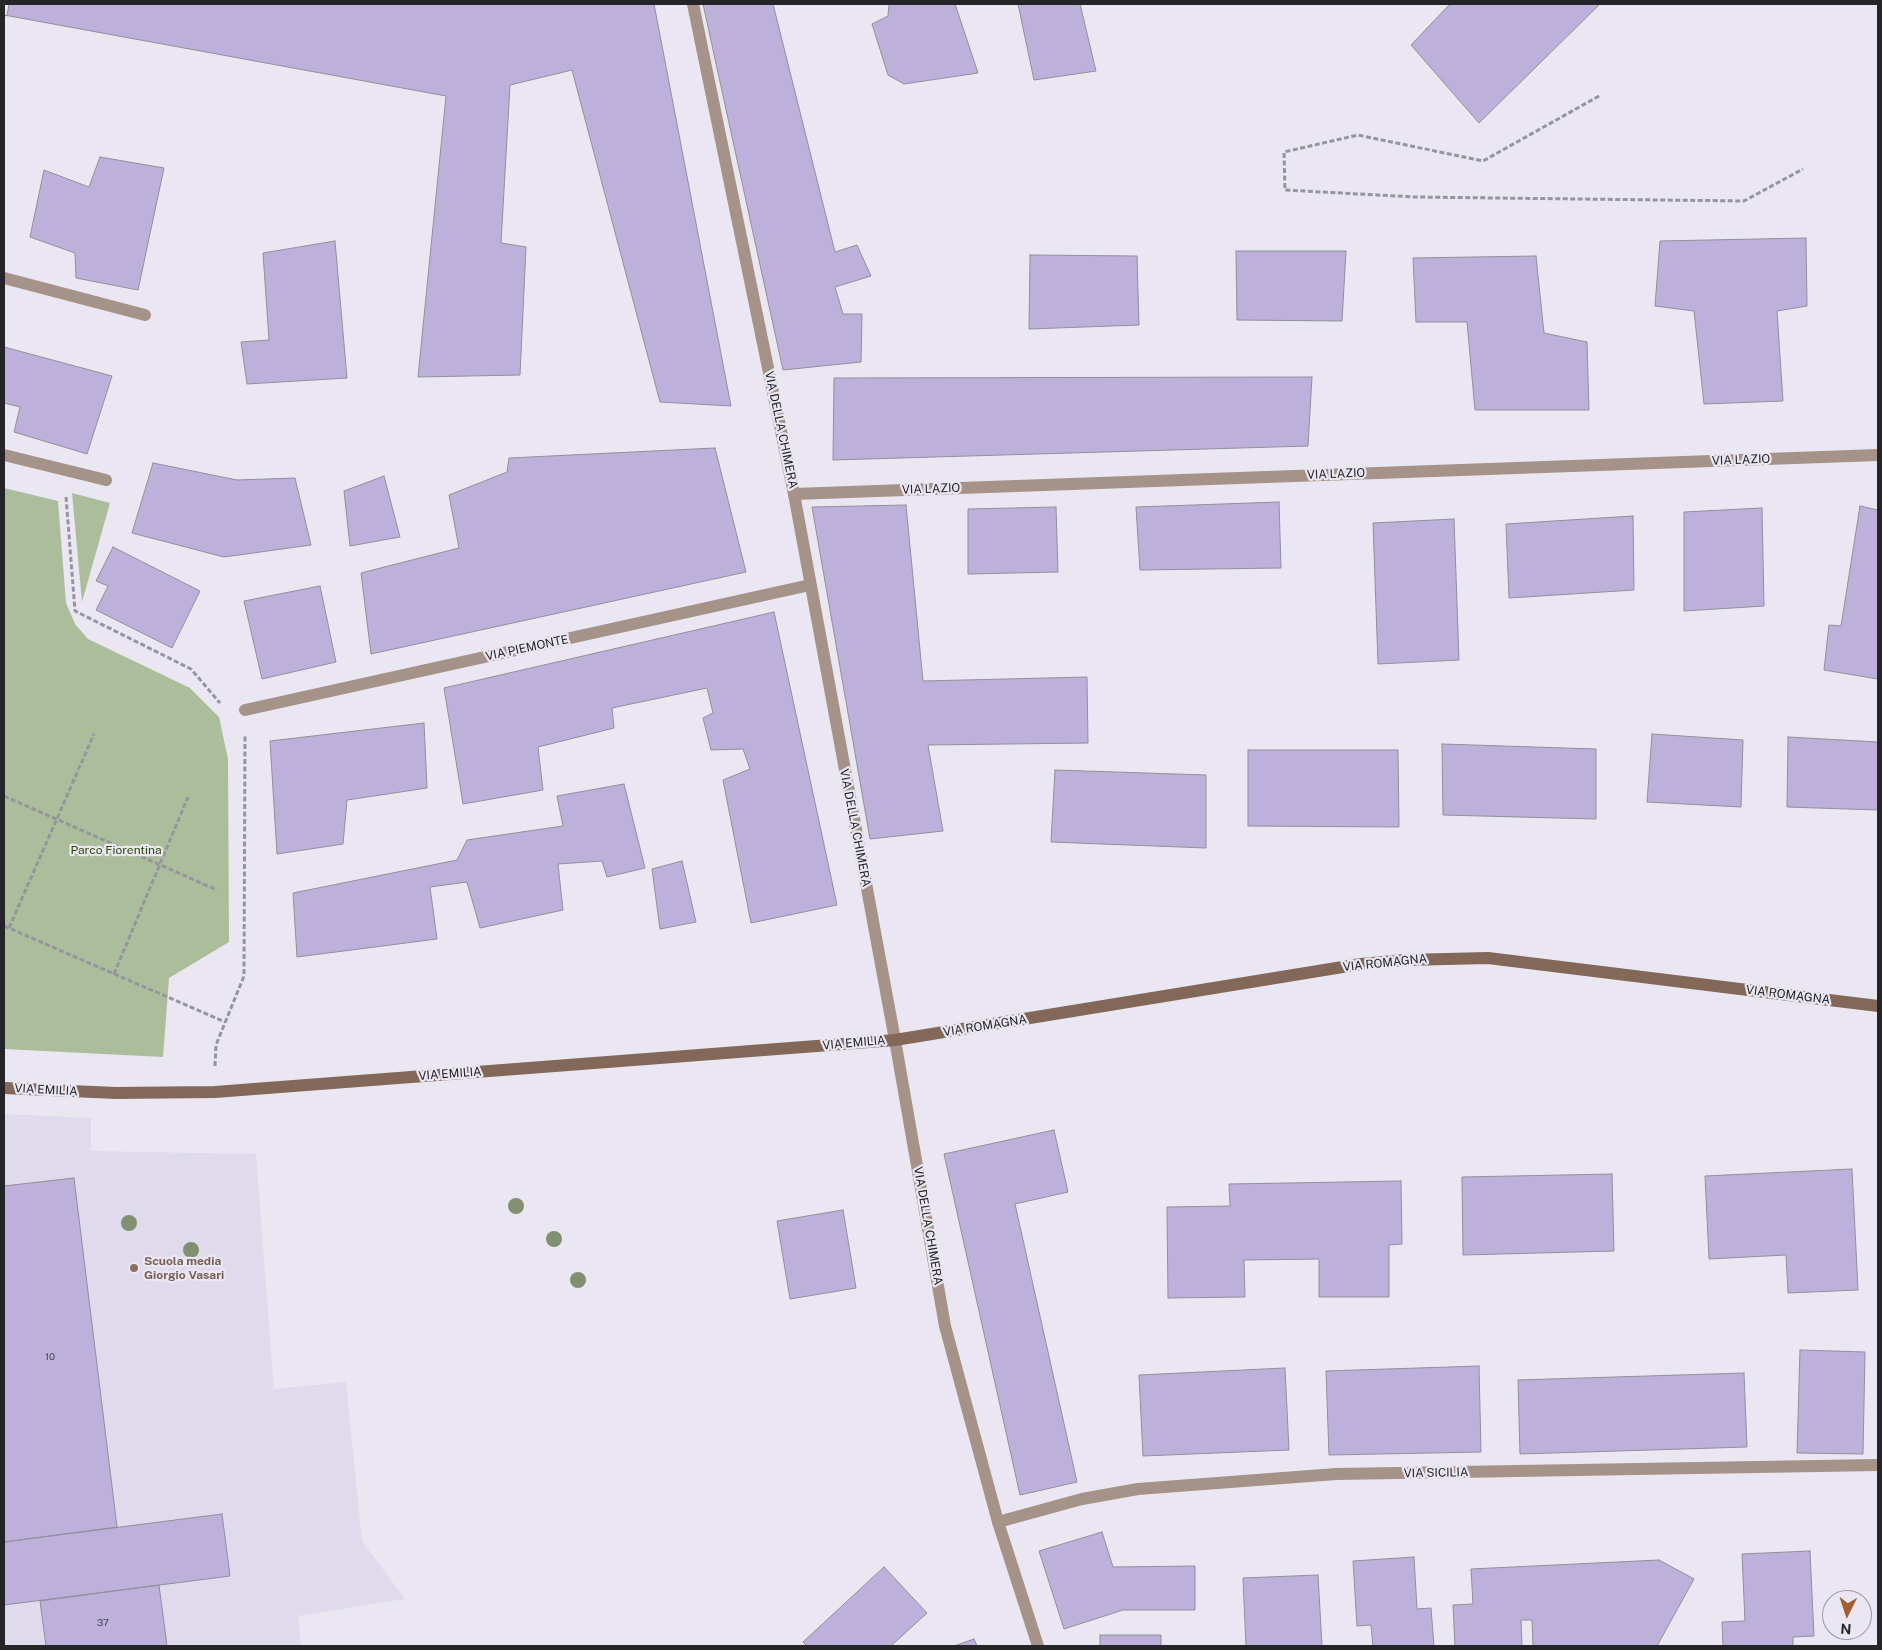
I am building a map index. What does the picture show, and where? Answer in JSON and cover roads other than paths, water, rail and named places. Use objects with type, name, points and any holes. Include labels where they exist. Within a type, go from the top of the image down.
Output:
[{"type":"main road","name":"VIA ROMAGNA","points":[[895,1040],[1361,964],[1438,958],[1488,958],[1530,962],[1878,1006]]},
{"type":"main road","name":"VIA EMILIA","points":[[4,1088],[116,1093],[215,1092],[895,1040]]},
{"type":"street","name":"VIA DELLA CHIMERA","points":[[693,4],[794,494],[895,1040],[945,1326],[998,1522],[1038,1646]]},
{"type":"street","points":[[4,278],[145,315]]},
{"type":"street","points":[[4,455],[106,480]]},
{"type":"street","name":"VIA LAZIO","points":[[794,494],[1878,455]]},
{"type":"street","name":"VIA PIEMONTE","points":[[245,710],[810,585]]},
{"type":"street","name":"VIA SICILIA","points":[[998,1522],[1073,1501],[1138,1489],[1336,1474],[1878,1465]]},
{"type":"place","name":"Scuola media Giorgio Vasari","points":[[134,1268]]},
{"type":"park label","name":"Parco Fiorentina","points":[[116,850]]}]
